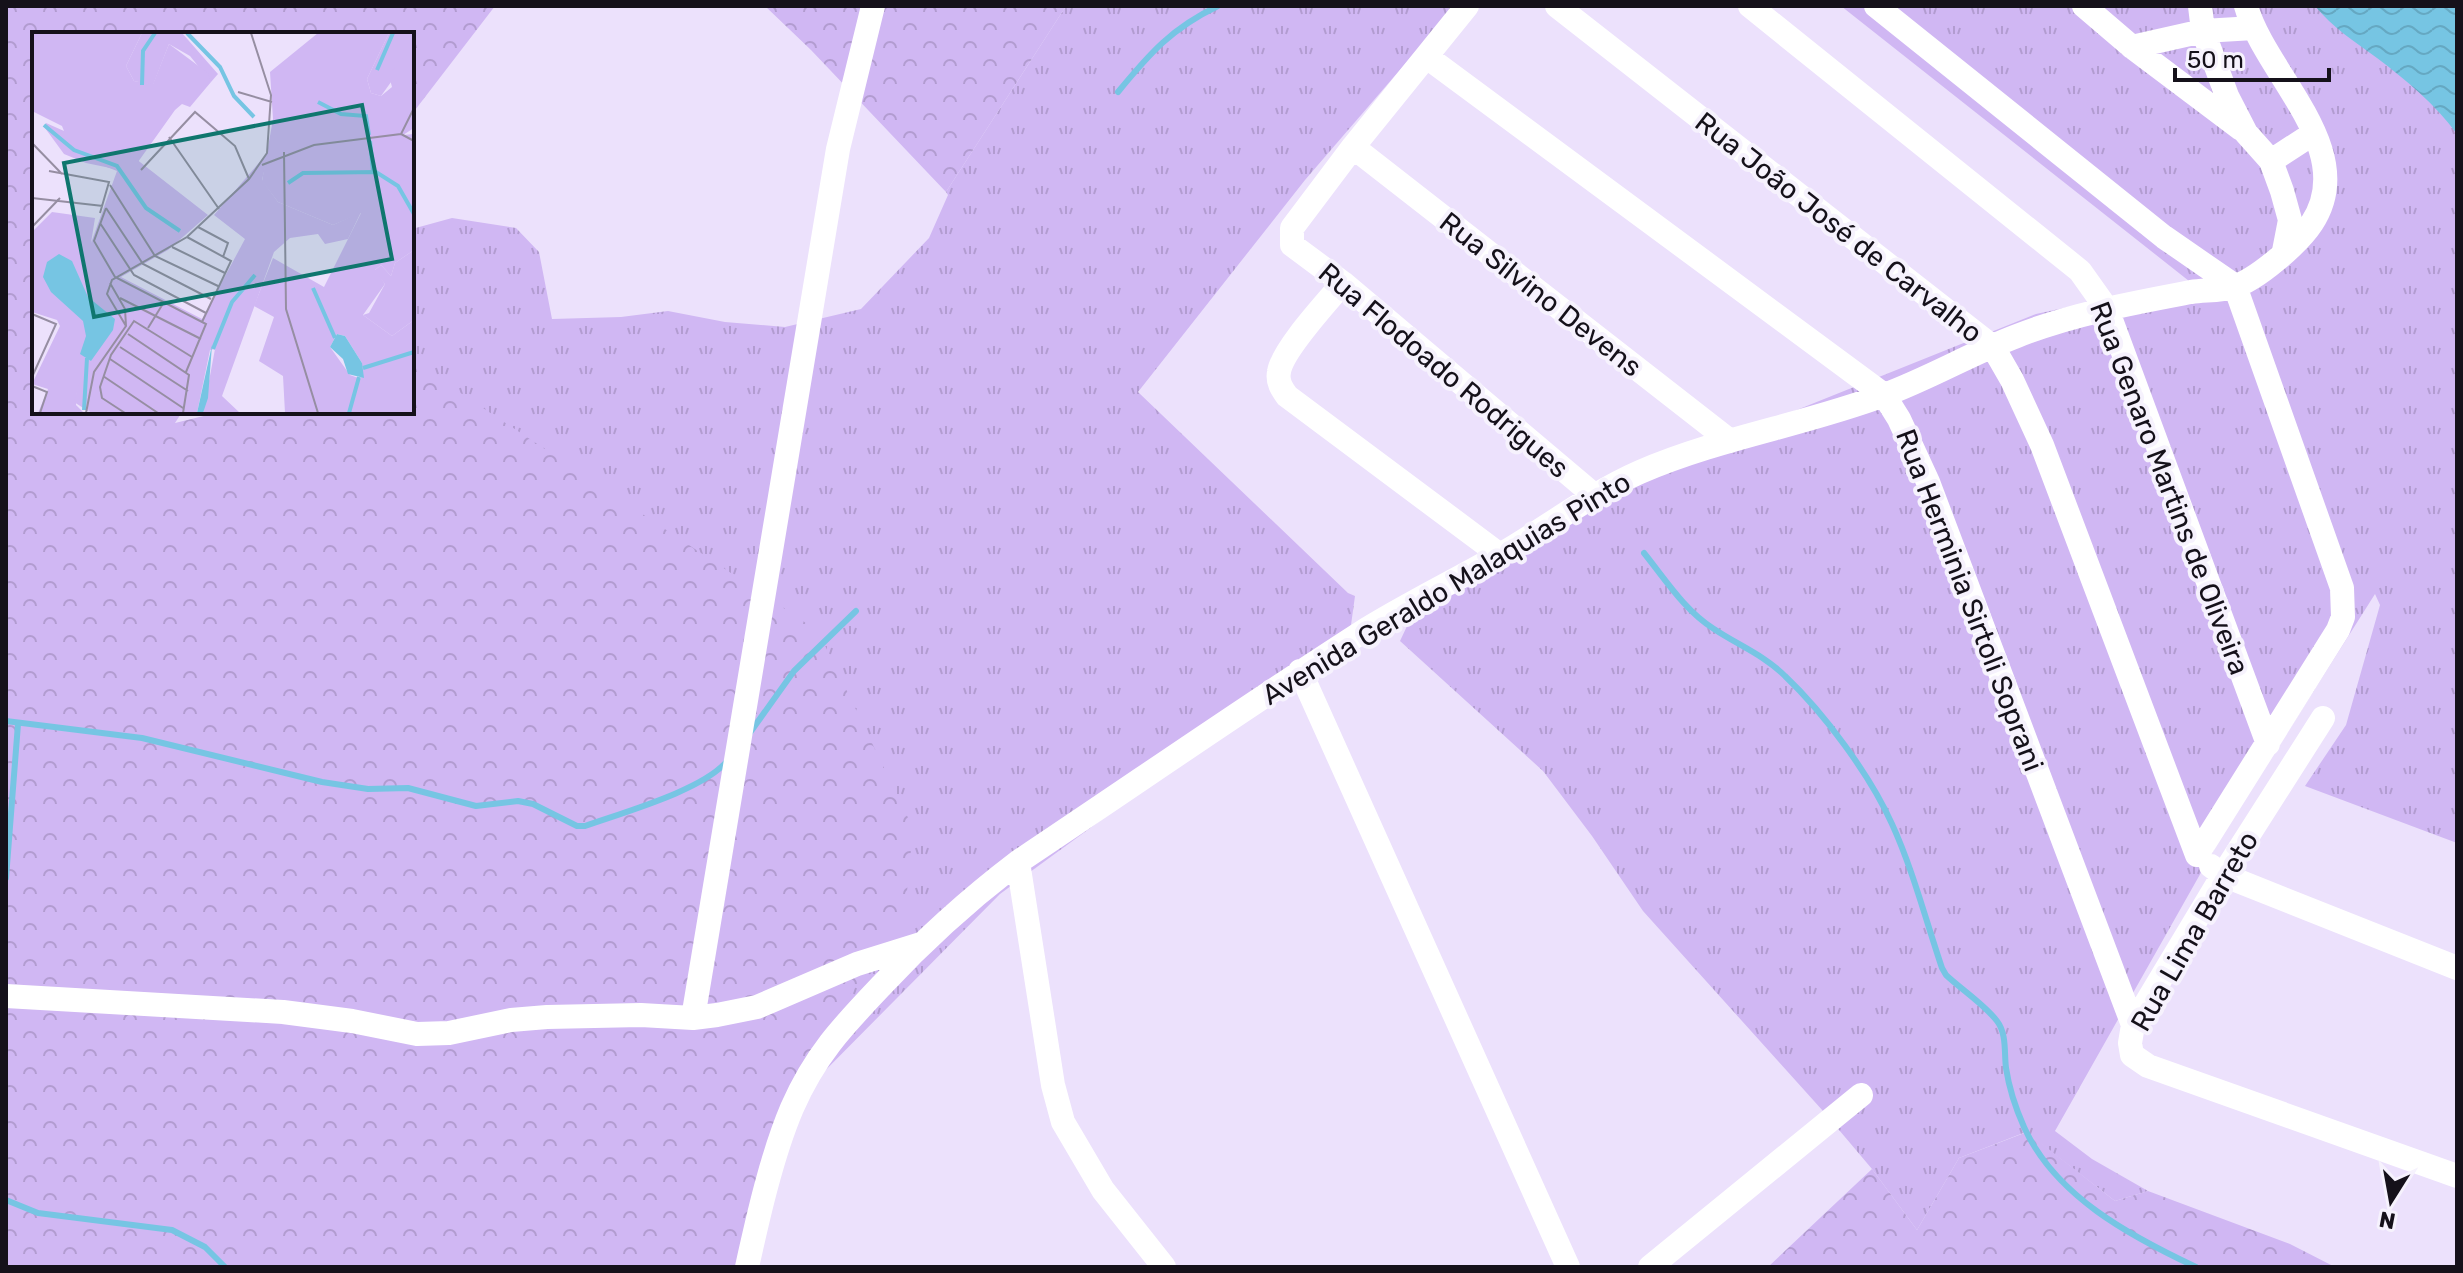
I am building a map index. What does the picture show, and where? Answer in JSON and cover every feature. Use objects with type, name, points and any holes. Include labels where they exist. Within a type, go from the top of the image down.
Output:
[{"type":"street","points":[[693,1018],[838,149],[873,6]]},
{"type":"street","points":[[1353,147],[1467,6]]},
{"type":"street","name":"Rua João José de Carvalho","points":[[1557,6],[1993,347],[2042,445],[2197,855]]},
{"type":"street","name":"Rua Genaro Martins de Oliveira","points":[[1750,6],[2080,271],[2107,309],[2268,744]]},
{"type":"street","points":[[2084,6],[2132,47],[2246,133],[2271,161],[2290,220],[2284,251]]},
{"type":"street","points":[[2200,6],[2211,58],[2246,133]]},
{"type":"street","points":[[1882,8],[2164,237],[2235,286]]},
{"type":"street","points":[[2132,47],[2250,17]]},
{"type":"street","name":"Avenida Geraldo Malaquias Pinto","points":[[747,1267],[783,1132],[829,1041],[921,944],[974,895],[1300,671],[1424,595],[1500,555],[1595,496],[1639,473],[1730,441],[1884,395],[2016,336],[2107,309],[2235,286],[2266,267],[2309,228],[2321,209],[2325,167],[2321,146],[2250,17]]},
{"type":"street","name":"Rua Herminia Sirtoli Soprani","points":[[1427,57],[1884,395],[1899,419],[1928,482],[2133,1025]]},
{"type":"street","points":[[2271,161],[2314,133]]},
{"type":"street","name":"Rua Flodoado Rodrigues","points":[[1353,147],[1292,228],[1292,245],[1343,283],[1595,496]]},
{"type":"street","name":"Rua Silvino Devens","points":[[1353,147],[1730,441]]},
{"type":"street","points":[[1343,283],[1282,359],[1278,381],[1281,388],[1287,396],[1500,555]]},
{"type":"street","name":"Rua Lima Barreto","points":[[2197,855],[2338,630],[2344,605],[2342,588],[2235,286]]},
{"type":"street","points":[[1300,671],[1568,1267]]},
{"type":"street","name":"Rua Lima Barreto","points":[[2323,718],[2223,875],[2133,1025],[2132,1055],[2148,1066],[2457,1176]]},
{"type":"street","points":[[2197,855],[2223,875],[2457,968]]},
{"type":"street","points":[[1018,862],[1053,1085],[1063,1122],[1103,1190],[1164,1267]]},
{"type":"street","points":[[6,996],[283,1012],[417,1034],[449,1033],[511,1020],[641,1015],[693,1018],[757,1007],[857,964],[921,944]]},
{"type":"street","points":[[1650,1267],[1861,1095]]},
{"type":"green space","points":[[6,6],[495,6],[414,111],[414,32],[32,32],[32,414],[181,414],[175,423],[212,414],[414,414],[414,365],[417,364],[818,631],[913,828],[905,913],[811,1053],[743,1267],[6,1267]]},
{"type":"green space","points":[[765,6],[1066,6],[946,192]]},
{"type":"green space","points":[[1066,6],[1455,6],[1305,180],[1138,392],[1348,593],[1355,596],[1351,625],[1323,658],[1000,894],[798,1098],[818,632],[414,366],[414,228],[452,218],[516,228],[539,252],[552,319],[621,317],[668,311],[725,322],[785,327],[861,309],[929,238],[948,195],[946,192]]},
{"type":"green space","points":[[1841,6],[2457,6],[2457,843],[2305,786],[2346,725],[2380,605],[2375,594],[2220,839],[2055,1131],[2092,1159],[2148,1191],[2115,1201],[2026,1132],[1959,1158],[1917,1230],[1872,1169],[1823,1111],[1643,911],[1543,771],[1400,641],[1424,590],[1772,420],[2036,314],[2189,281]]},
{"type":"green space","points":[[2027,1132],[2115,1201],[2148,1191],[2290,1244],[2335,1267],[1768,1267],[1872,1169],[1917,1230],[1959,1158]]},
{"type":"water","points":[[2315,6],[2457,6],[2457,134],[2420,93],[2336,27]]},
{"type":"waterway","points":[[1118,92],[1163,43],[1187,23],[1218,6]]},
{"type":"waterway","points":[[1644,553],[1676,594],[1704,622],[1785,676],[1815,708],[1859,765],[1900,841],[1942,968],[2000,1026],[2013,1098],[2024,1127],[2055,1174],[2097,1211],[2121,1227],[2196,1267]]},
{"type":"waterway","points":[[749,734],[794,671],[856,611]]},
{"type":"waterway","points":[[6,721],[142,738],[322,782],[368,789],[408,788],[476,806],[518,801],[533,804],[577,826],[585,826],[681,791],[716,772],[727,761]]},
{"type":"waterway","points":[[6,878],[18,724]]},
{"type":"waterway","points":[[6,1200],[38,1213],[172,1230],[205,1247],[225,1267]]}]
